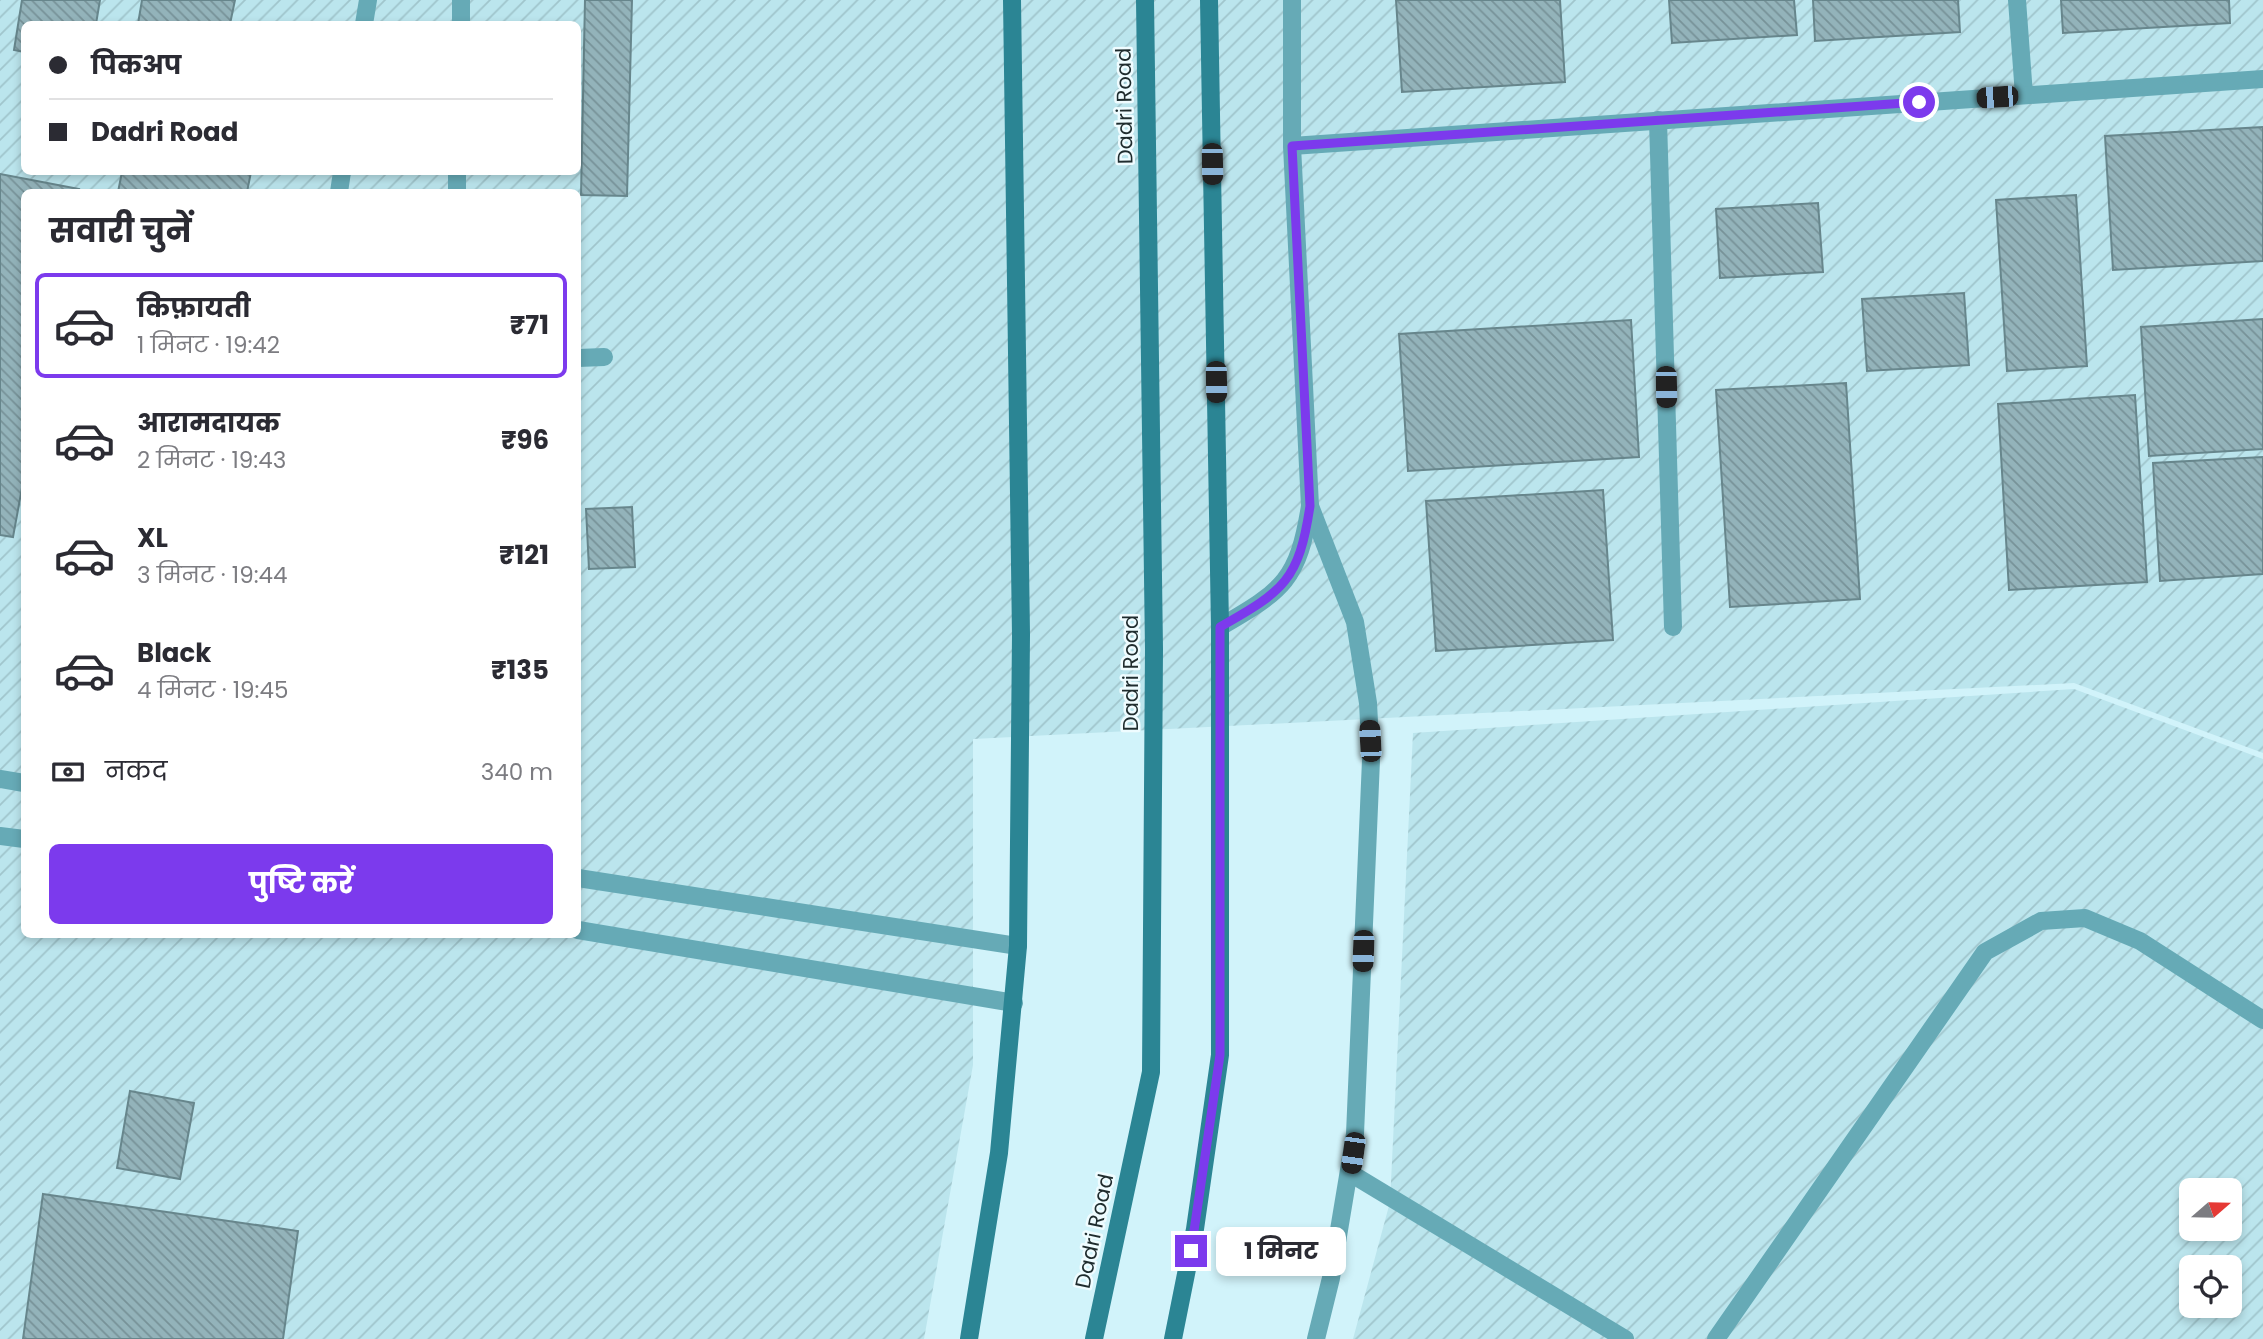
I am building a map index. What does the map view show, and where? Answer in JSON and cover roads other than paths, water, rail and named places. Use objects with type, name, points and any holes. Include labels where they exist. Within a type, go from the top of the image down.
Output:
[{"type":"main road","points":[[969,1339],[999,1153],[1018,946],[1021,635],[1012,0]]},
{"type":"main road","name":"Dadri Road","points":[[1094,1339],[1151,1072],[1154,649],[1145,0]]},
{"type":"main road","points":[[1172,1339],[1195,1229],[1220,1055],[1220,627],[1209,0]]},
{"type":"street","points":[[364,21],[368,0]]},
{"type":"street","points":[[461,0],[461,21]]},
{"type":"street","points":[[1220,627],[1264,600],[1285,582],[1296,566],[1305,540],[1310,506],[1292,146],[1292,0]]},
{"type":"street","points":[[2017,0],[2024,95]]},
{"type":"street","points":[[1292,146],[2263,79]]},
{"type":"street","points":[[1658,120],[1673,627]]},
{"type":"street","points":[[581,358],[604,356]]},
{"type":"street","points":[[1310,506],[1355,622],[1368,703],[1371,760],[1357,1100],[1350,1173],[1331,1278],[1316,1339]]},
{"type":"street","points":[[0,779],[21,782]]},
{"type":"street","points":[[0,836],[21,839]]},
{"type":"street","points":[[581,878],[1018,946]]},
{"type":"street","points":[[1716,1339],[1985,952],[2041,921],[2085,918],[2140,940],[2263,1020]]},
{"type":"street","points":[[581,931],[1014,1003]]},
{"type":"street","points":[[1350,1173],[1625,1339]]}]
